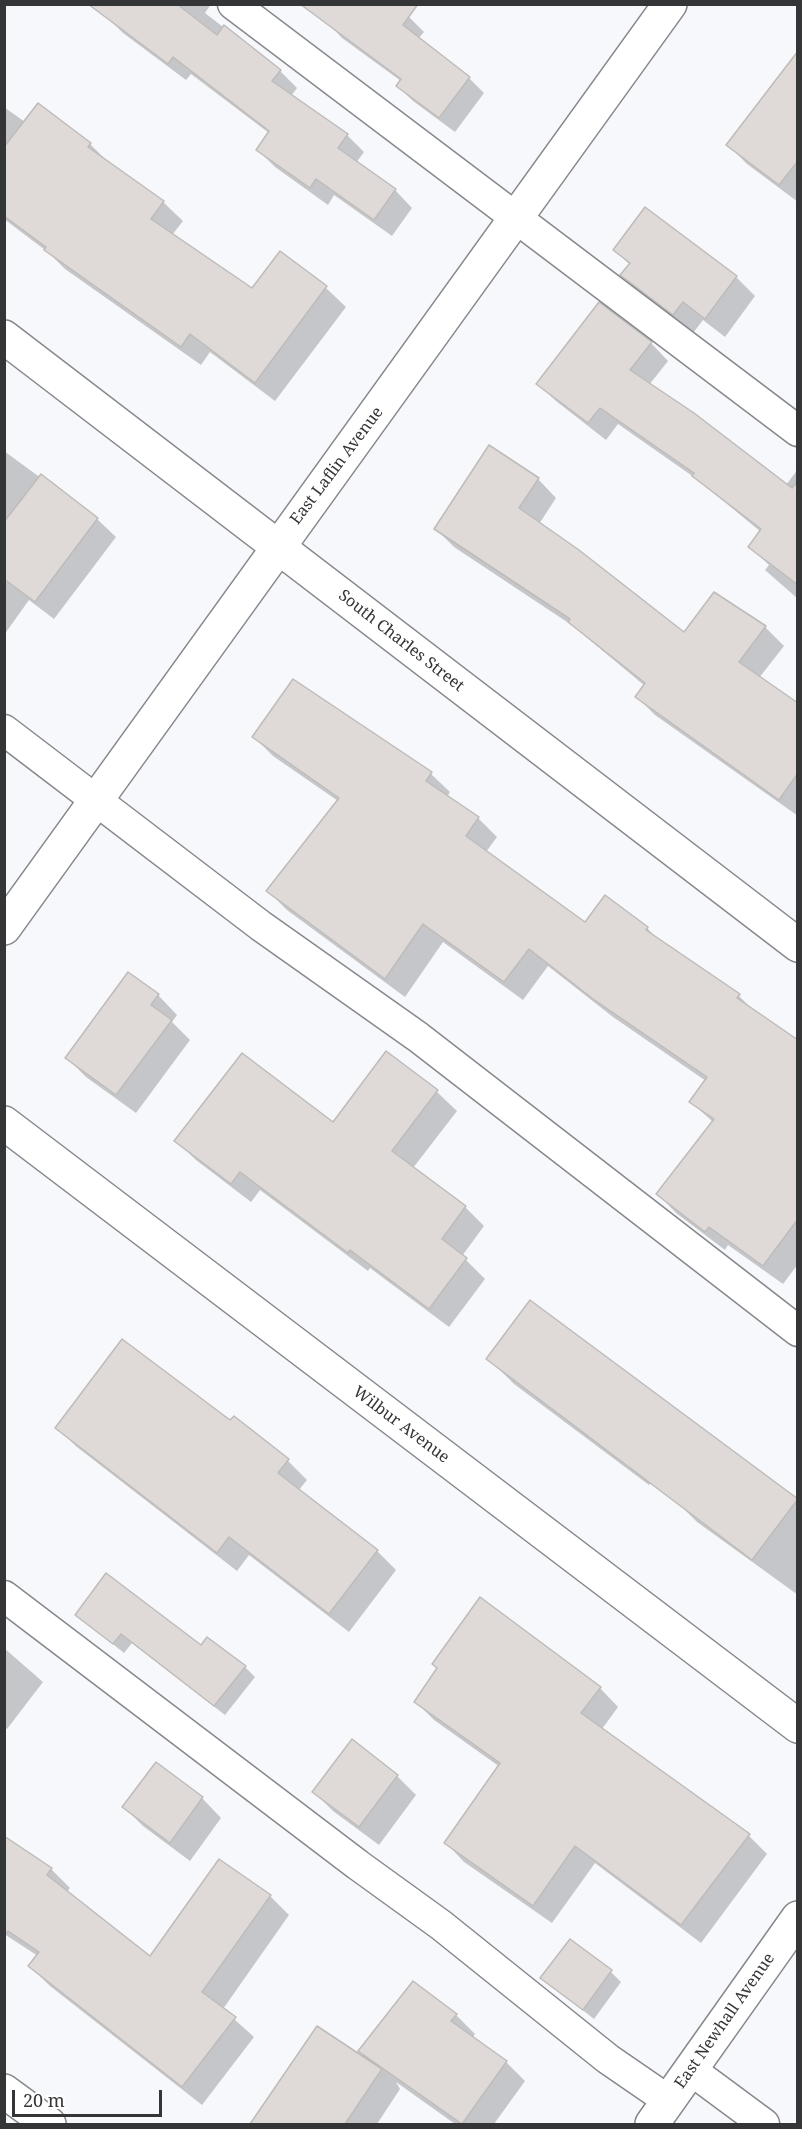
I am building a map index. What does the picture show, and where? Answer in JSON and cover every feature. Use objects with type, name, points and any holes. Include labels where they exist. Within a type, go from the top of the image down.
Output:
[{"type":"street","name":"East Laflin Avenue","points":[[4,928],[278,546],[336,471],[514,219],[670,4]]},
{"type":"street","name":"South Charles Street","points":[[4,337],[798,945]]},
{"type":"street","name":"Wilbur Avenue","points":[[4,1123],[798,1726]]},
{"type":"street","name":"East Newhall Avenue","points":[[661,2113],[798,1918]]},
{"type":"street","points":[[4,2091],[49,2124]]},
{"type":"lane","points":[[233,4],[514,219],[798,431]]},
{"type":"lane","points":[[4,730],[261,926],[428,1045],[798,1331]]},
{"type":"lane","points":[[4,1596],[358,1865],[441,1924],[608,2059],[661,2113]]},
{"type":"lane","points":[[691,2070],[764,2124]]},
{"type":"building","points":[[88,4],[177,4],[217,35],[224,25],[281,70],[272,81],[348,134],[338,148],[396,189],[374,220],[316,179],[310,188],[256,150],[269,131],[173,57],[168,64]]},
{"type":"building","points":[[300,4],[418,4],[403,25],[470,77],[439,118],[396,86],[401,79]]},
{"type":"building","points":[[798,51],[798,161],[779,185],[726,145]]},
{"type":"building","points":[[38,103],[91,143],[88,147],[164,201],[151,219],[252,288],[280,251],[327,286],[255,383],[190,334],[181,347],[44,250],[46,247],[4,216],[4,147]]},
{"type":"building","points":[[645,207],[737,276],[705,319],[683,302],[673,315],[620,275],[630,263],[613,250]]},
{"type":"building","points":[[599,302],[652,342],[630,370],[694,413],[792,488],[798,481],[798,585],[748,547],[761,529],[692,476],[694,473],[600,408],[588,423],[536,384]]},
{"type":"building","points":[[489,445],[539,478],[519,508],[579,550],[684,632],[714,592],[766,626],[739,662],[798,703],[798,773],[779,800],[635,697],[645,683],[568,622],[570,619],[434,529]]},
{"type":"building","points":[[41,474],[98,518],[35,602],[4,579],[4,522]]},
{"type":"building","points":[[293,679],[432,772],[426,781],[479,817],[466,836],[585,922],[605,895],[648,927],[646,930],[740,994],[737,998],[798,1040],[798,1219],[763,1266],[709,1227],[705,1232],[656,1194],[714,1119],[689,1102],[707,1077],[593,999],[529,949],[504,982],[423,924],[385,979],[266,891],[339,798],[252,737]]},
{"type":"building","points":[[128,972],[159,994],[151,1005],[172,1020],[116,1095],[65,1058]]},
{"type":"building","points":[[386,1051],[438,1090],[392,1151],[466,1206],[442,1239],[467,1258],[429,1309],[350,1250],[348,1253],[240,1172],[231,1184],[174,1141],[242,1053],[333,1122]]},
{"type":"building","points":[[530,1300],[798,1499],[752,1560],[486,1359]]},
{"type":"building","points":[[122,1339],[230,1420],[234,1416],[289,1459],[278,1473],[378,1550],[329,1614],[229,1537],[217,1553],[55,1428]]},
{"type":"building","points":[[106,1573],[201,1645],[207,1637],[246,1666],[214,1706],[121,1634],[113,1644],[75,1615]]},
{"type":"building","points":[[480,1597],[601,1687],[581,1713],[750,1834],[681,1925],[575,1846],[533,1906],[444,1843],[500,1763],[414,1702],[437,1668],[432,1664]]},
{"type":"building","points":[[352,1739],[398,1775],[359,1827],[312,1792]]},
{"type":"building","points":[[156,1762],[203,1797],[170,1843],[122,1807]]},
{"type":"building","points":[[4,1836],[52,1868],[47,1875],[150,1956],[219,1859],[271,1895],[202,1992],[236,2017],[182,2087],[28,1966],[39,1952],[8,1931],[4,1936]]},
{"type":"building","points":[[570,1939],[612,1970],[583,2010],[540,1978]]},
{"type":"building","points":[[413,1981],[457,2014],[451,2021],[507,2061],[462,2124],[358,2051]]},
{"type":"building","points":[[317,2026],[382,2069],[345,2124],[250,2124]]}]
